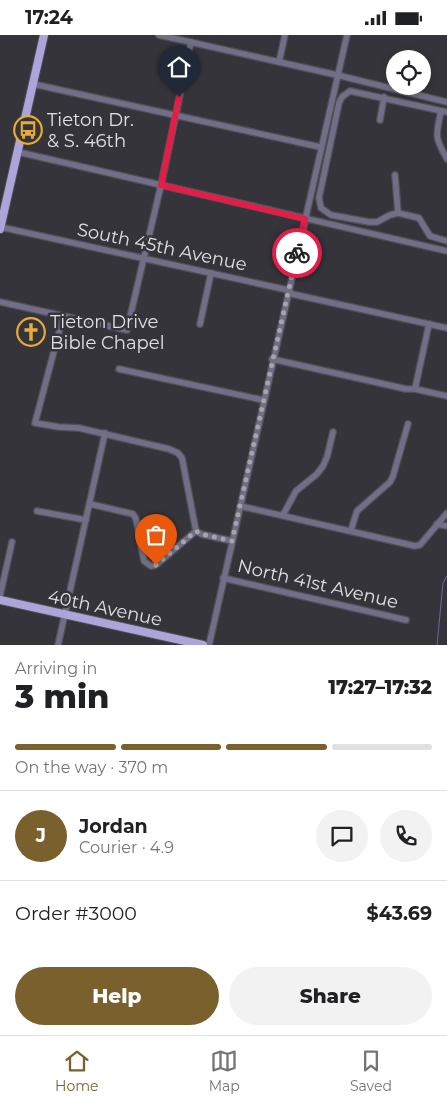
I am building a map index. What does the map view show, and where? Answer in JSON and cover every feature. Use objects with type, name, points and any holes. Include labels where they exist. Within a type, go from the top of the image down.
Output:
[{"type":"main road","points":[[0,228],[44,35]]},
{"type":"main road","name":"40th Avenue","points":[[0,601],[203,645]]},
{"type":"street","points":[[158,35],[447,102]]},
{"type":"street","points":[[279,62],[285,35]]},
{"type":"street","points":[[209,645],[272,359],[347,35]]},
{"type":"street","points":[[0,302],[126,330],[161,185],[191,42]]},
{"type":"street","points":[[33,84],[320,147]]},
{"type":"street","points":[[447,159],[437,142],[436,135],[444,111],[350,91],[342,97],[339,103],[319,198],[322,208],[331,215],[378,223],[390,215],[398,213],[419,218],[430,236],[447,241]]},
{"type":"street","points":[[380,120],[384,97]]},
{"type":"street","points":[[18,152],[447,251]]},
{"type":"street","points":[[395,175],[398,213]]},
{"type":"street","name":"South 45th Avenue","points":[[0,228],[288,290],[292,294],[447,328]]},
{"type":"street","points":[[200,323],[211,273]]},
{"type":"street","points":[[63,317],[35,423],[59,427],[79,427],[178,453],[182,458],[196,531],[201,534],[232,541]]},
{"type":"street","points":[[415,389],[429,324]]},
{"type":"street","points":[[272,359],[406,389],[415,389],[447,396]]},
{"type":"street","points":[[119,369],[263,401]]},
{"type":"street","points":[[350,530],[357,511],[390,482],[408,424]]},
{"type":"street","points":[[58,645],[105,433]]},
{"type":"street","points":[[283,515],[296,491],[317,474],[323,466],[333,433]]},
{"type":"street","points":[[90,504],[132,514],[136,519],[144,561],[151,566],[156,565],[196,531]]},
{"type":"street","points":[[240,505],[415,546],[420,545],[447,513]]},
{"type":"street","points":[[37,511],[86,520]]},
{"type":"street","points":[[437,524],[447,526]]},
{"type":"street","points":[[0,596],[12,542]]},
{"type":"street","name":"North 41st Avenue","points":[[223,578],[406,620]]},
{"type":"waterway","points":[[437,645],[443,583],[447,576]]},
{"type":"way so far","points":[[156,565],[196,531],[201,534],[232,541],[297,253]]},
{"type":"place","name":"Tieton Dr. & S. 46th","points":[[28,130]]},
{"type":"place","name":"Tieton Drive Bible Chapel","points":[[31,332]]},
{"type":"route","points":[[179,97],[161,185],[305,219],[297,253]]}]
